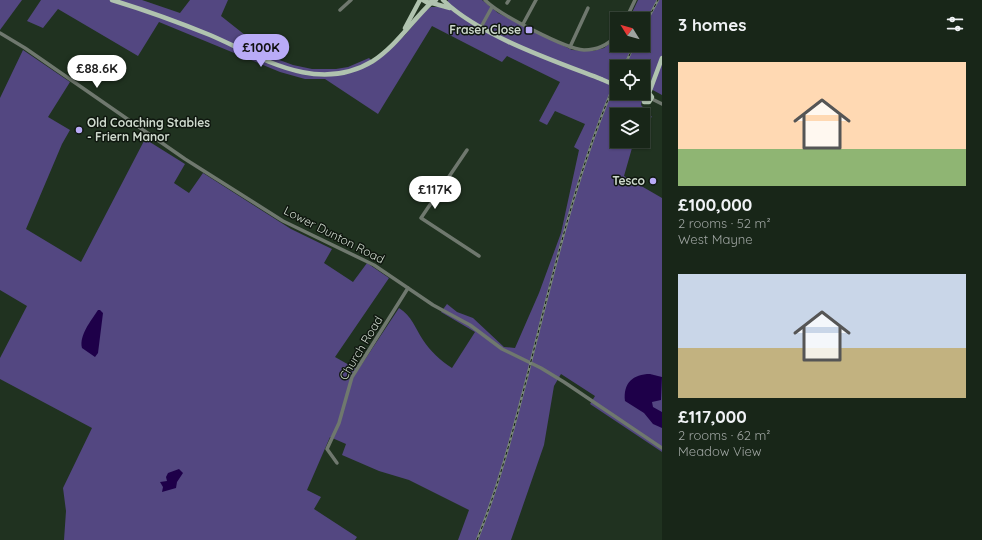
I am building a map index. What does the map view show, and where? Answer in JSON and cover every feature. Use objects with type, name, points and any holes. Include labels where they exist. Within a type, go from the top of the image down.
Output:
[{"type":"main road","points":[[112,0],[180,23],[280,67],[308,74],[331,75],[358,68],[383,54],[433,2]]},
{"type":"main road","points":[[402,35],[422,0],[451,8]]},
{"type":"main road","points":[[443,0],[451,8],[481,27],[542,56],[610,83]]},
{"type":"main road","points":[[650,90],[662,58]]},
{"type":"main road","points":[[643,100],[646,103],[652,99],[650,95]]},
{"type":"street","points":[[340,10],[351,0]]},
{"type":"street","points":[[485,0],[492,6],[523,24],[570,47],[583,50],[595,49],[610,40]]},
{"type":"street","points":[[523,24],[536,0]]},
{"type":"street","points":[[629,12],[634,0]]},
{"type":"street","points":[[481,27],[492,6]]},
{"type":"street","points":[[570,47],[588,8]]},
{"type":"street","name":"Lower Dunton Road","points":[[0,33],[25,48],[185,159],[283,221],[374,265],[439,309],[470,325],[505,352],[558,378],[662,448]]},
{"type":"street","points":[[652,99],[662,104]]},
{"type":"street","points":[[467,150],[421,218],[479,256]]},
{"type":"street","name":"Church Road","points":[[337,463],[327,449],[339,423],[352,377],[408,288]]},
{"type":"shaded area","points":[[0,0],[22,0],[0,30]]},
{"type":"shaded area","points":[[41,0],[142,0],[180,13],[190,0],[228,0],[221,16],[274,58],[293,65],[312,69],[336,69],[348,67],[369,58],[374,63],[405,35],[425,11],[431,7],[445,7],[448,0],[482,0],[498,13],[572,50],[593,51],[604,48],[610,43],[610,52],[650,52],[650,12],[632,12],[638,0],[662,0],[662,95],[650,89],[650,60],[610,60],[610,100],[642,100],[641,105],[644,108],[610,108],[610,148],[632,148],[624,176],[662,198],[662,452],[590,404],[595,396],[561,374],[554,386],[544,445],[511,540],[458,540],[469,510],[409,480],[379,471],[342,455],[346,444],[330,437],[307,490],[321,497],[314,509],[357,537],[355,540],[64,540],[66,511],[63,488],[92,428],[0,379],[0,358],[27,306],[0,290],[0,98],[23,50],[70,82],[48,117],[70,130],[62,144],[26,229],[81,262],[145,139],[185,164],[174,183],[189,193],[203,173],[291,229],[332,249],[324,263],[353,282],[367,263],[389,278],[335,357],[358,370],[399,308],[410,318],[429,348],[452,368],[475,332],[441,312],[447,304],[457,312],[473,318],[504,347],[515,348],[539,293],[561,233],[579,150],[574,147],[585,124],[555,111],[547,125],[539,121],[560,82],[507,56],[502,62],[432,26],[378,114],[325,79],[305,79],[280,72],[159,22],[138,56],[58,9],[43,28],[27,21]]},
{"type":"shaded area","points":[[98,310],[103,313],[98,353],[95,357],[82,348],[82,338],[86,328]]},
{"type":"shaded area","points":[[644,374],[662,377],[661,400],[652,402],[653,407],[662,412],[662,428],[653,424],[644,413],[625,401],[626,389],[630,381]]},
{"type":"shaded area","points":[[179,469],[183,473],[177,482],[176,488],[162,492],[163,487],[160,482],[167,481],[166,477],[168,473]]},
{"type":"railway","points":[[650,15],[658,0]]},
{"type":"railway","points":[[627,60],[631,52]]},
{"type":"railway","points":[[477,540],[492,501],[510,441],[555,266],[577,190],[610,95]]},
{"type":"place","name":"Fraser Close","points":[[529,30]]},
{"type":"place","name":"Old Coaching Stables - Friern Manor","points":[[79,130]]},
{"type":"place","name":"Tesco","points":[[653,181]]}]
